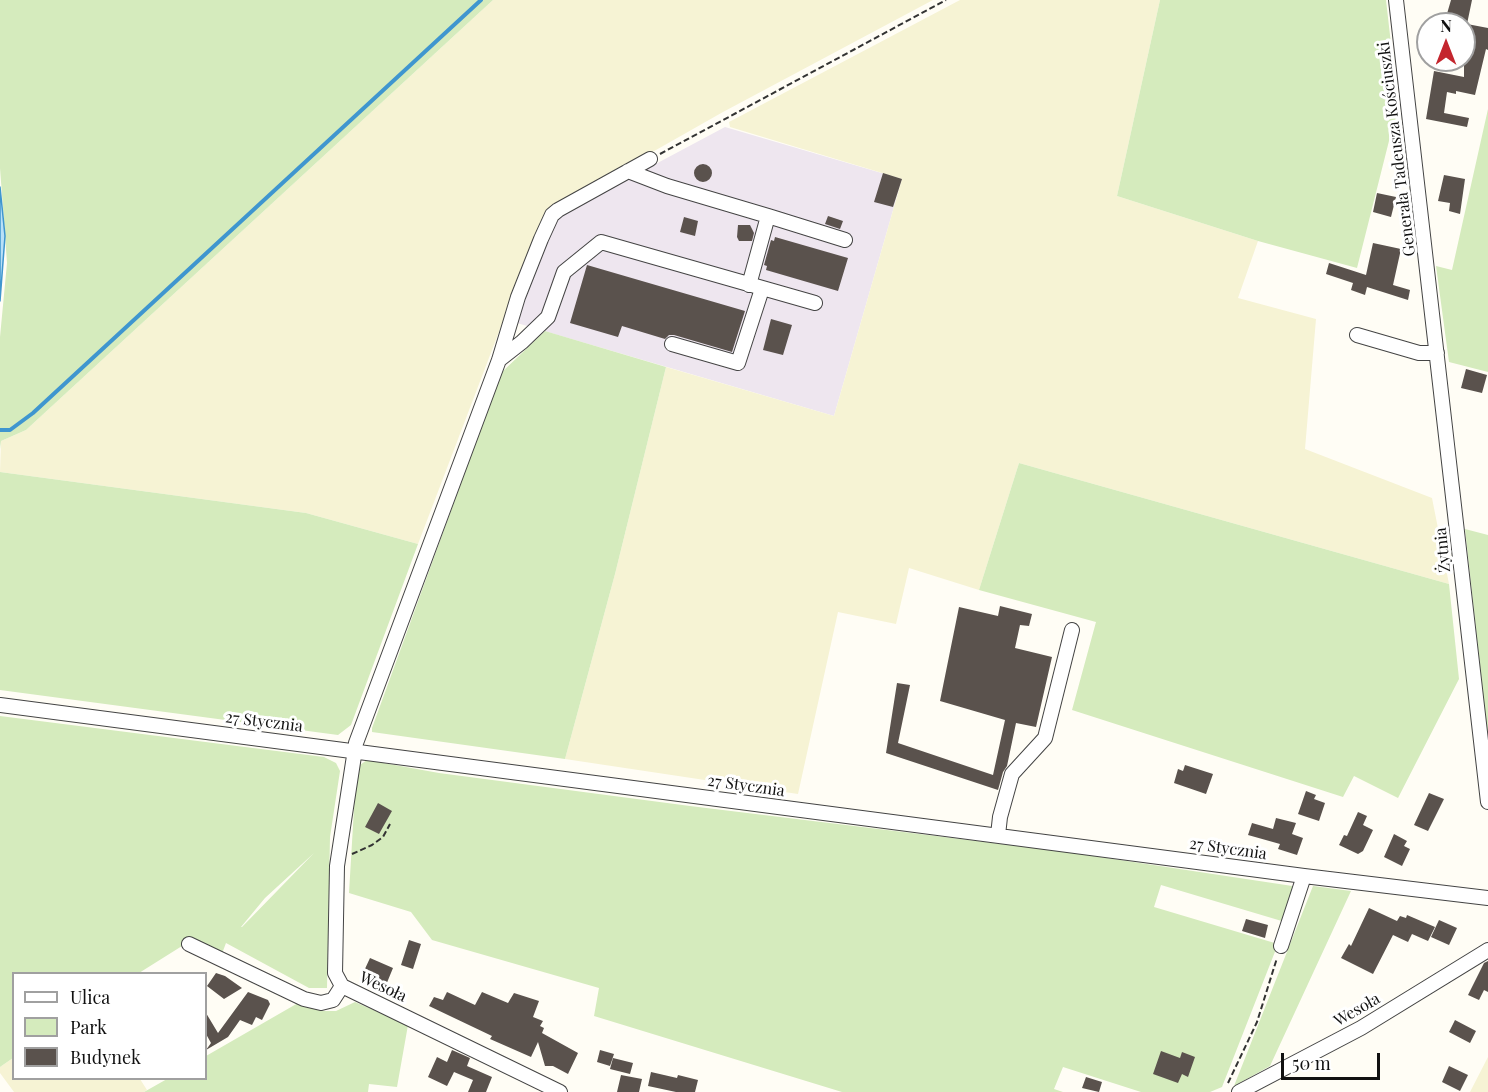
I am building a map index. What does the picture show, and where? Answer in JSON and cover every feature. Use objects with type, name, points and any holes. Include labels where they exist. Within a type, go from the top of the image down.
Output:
[{"type":"street","name":"Generała Tadeusza Kościuszki","points":[[1396,0],[1430,294]]},
{"type":"street","name":"Wesoła","points":[[560,1092],[342,986],[335,973],[338,857],[355,751],[519,297],[552,215],[650,159]]},
{"type":"street","points":[[628,171],[667,186],[845,240]]},
{"type":"street","points":[[672,344],[738,363],[756,287],[768,216]]},
{"type":"street","points":[[498,360],[548,317],[564,272],[601,242],[815,303]]},
{"type":"street","name":"Żytnia","points":[[1430,294],[1488,802]]},
{"type":"street","points":[[1357,335],[1419,353],[1437,353]]},
{"type":"street","points":[[998,835],[1000,817],[1012,774],[1045,738],[1072,630]]},
{"type":"street","name":"27 Stycznia","points":[[0,705],[1304,876],[1488,898]]},
{"type":"street","points":[[1281,946],[1304,876]]},
{"type":"street","points":[[189,944],[304,999],[321,1003],[333,1000],[342,986]]},
{"type":"street","name":"Wesoła","points":[[1233,1088],[1361,1028],[1488,950]]},
{"type":"path","points":[[650,159],[946,0]]},
{"type":"path","points":[[338,857],[352,854],[372,845],[383,837],[390,824]]},
{"type":"path","points":[[1233,1088],[1281,946]]},
{"type":"shaded area","points":[[493,0],[933,0],[723,112],[552,209],[516,287],[418,544],[306,513],[0,472],[1,441],[26,430]]},
{"type":"shaded area","points":[[960,0],[1160,0],[1117,196],[1258,241],[1238,298],[1316,319],[1305,449],[1432,498],[1449,584],[1019,463],[979,590],[909,568],[896,624],[838,612],[798,794],[565,759],[615,574],[666,367],[834,416],[902,179],[730,127],[729,122]]},
{"type":"shaded area","points":[[725,127],[902,179],[834,416],[517,323],[541,255],[557,219],[575,207]]},
{"type":"shaded area","points":[[1488,1057],[1488,1092],[1470,1092]]},
{"type":"shaded area","points":[[12,1059],[12,1080],[141,1080],[147,1090],[144,1092],[14,1092],[0,1073],[0,1067]]},
{"type":"green space","points":[[0,0],[493,0],[26,430],[1,441],[0,449],[0,337],[7,263],[0,168]]},
{"type":"green space","points":[[1160,0],[1386,0],[1400,123],[1393,125],[1357,268],[1258,241],[1117,196]]},
{"type":"green space","points":[[1488,109],[1488,372],[1449,362],[1436,266],[1452,270]]},
{"type":"green space","points":[[545,331],[666,367],[615,574],[565,759],[372,732],[501,373]]},
{"type":"green space","points":[[1019,463],[1449,584],[1459,679],[1398,798],[1354,776],[1343,797],[1072,710],[1096,622],[979,590]]},
{"type":"green space","points":[[0,472],[306,513],[418,544],[351,725],[338,735],[0,690]]},
{"type":"green space","points":[[1465,529],[1488,535],[1488,739]]},
{"type":"green space","points":[[0,716],[324,757],[336,763],[340,771],[330,837],[327,988],[309,988],[226,943],[218,964],[182,946],[141,972],[12,972],[12,1059],[0,1067]],"holes":[[[314,853],[242,927],[265,898]]]},
{"type":"green space","points":[[367,760],[439,773],[690,806],[1067,852],[1299,887],[1285,922],[1161,885],[1154,907],[1278,944],[1222,1087],[1210,1092],[1141,1092],[1063,1067],[1054,1089],[1063,1092],[842,1092],[594,1016],[599,988],[432,940],[411,912],[349,893],[356,775],[360,765]]},
{"type":"green space","points":[[1313,886],[1351,891],[1270,1066],[1234,1086]]},
{"type":"green space","points":[[355,1002],[408,1025],[397,1087],[369,1084],[368,1092],[144,1092],[165,1080],[207,1080],[207,1055],[298,1003],[323,1011],[336,1011]]},
{"type":"water","points":[[0,187],[5,236],[0,301]]},
{"type":"building","points":[[1451,0],[1472,0],[1470,12],[1448,12]]},
{"type":"building","points":[[1476,26],[1488,28],[1488,50],[1486,49],[1475,95],[1456,91],[1456,94],[1447,92],[1444,113],[1469,118],[1467,127],[1426,119],[1434,72],[1464,77],[1464,72],[1476,72]]},
{"type":"building","points":[[703,164],[709,167],[712,173],[709,179],[703,182],[697,179],[694,173],[697,167]]},
{"type":"building","points":[[883,173],[902,179],[893,207],[874,202]]},
{"type":"building","points":[[1444,175],[1465,179],[1460,214],[1449,211],[1450,203],[1438,201]]},
{"type":"building","points":[[1377,193],[1396,197],[1391,217],[1373,212]]},
{"type":"building","points":[[828,216],[843,221],[840,229],[825,224]]},
{"type":"building","points":[[684,217],[698,221],[695,236],[680,232]]},
{"type":"building","points":[[738,225],[750,225],[754,233],[752,241],[739,241]]},
{"type":"building","points":[[775,237],[848,258],[838,291],[766,270],[767,266],[764,265],[771,240],[774,241]]},
{"type":"building","points":[[1373,243],[1401,249],[1393,285],[1410,290],[1408,300],[1367,287],[1365,295],[1351,290],[1353,283],[1326,274],[1329,263],[1366,275]]},
{"type":"building","points":[[587,265],[745,311],[732,352],[674,335],[669,335],[665,339],[622,326],[618,337],[570,323]]},
{"type":"building","points":[[771,319],[792,325],[783,355],[763,350]]},
{"type":"building","points":[[1466,369],[1487,375],[1482,393],[1461,388]]},
{"type":"building","points":[[1000,606],[1032,614],[1029,626],[1020,625],[1015,648],[1052,657],[1036,727],[1016,723],[1007,766],[998,790],[886,753],[897,683],[910,685],[898,743],[993,775],[1005,720],[940,701],[959,607],[998,616]]},
{"type":"building","points":[[1185,765],[1213,774],[1206,794],[1174,783],[1178,769],[1183,771]]},
{"type":"building","points":[[1306,791],[1316,795],[1314,799],[1325,803],[1319,821],[1298,814]]},
{"type":"building","points":[[1429,793],[1444,799],[1428,831],[1414,825]]},
{"type":"building","points":[[378,803],[392,811],[379,834],[365,827]]},
{"type":"building","points":[[1358,812],[1367,816],[1363,825],[1373,830],[1363,851],[1358,854],[1339,845],[1344,835],[1347,836]]},
{"type":"building","points":[[1276,818],[1296,823],[1292,834],[1303,838],[1297,855],[1278,849],[1280,844],[1248,835],[1252,823],[1273,829]]},
{"type":"building","points":[[1394,834],[1407,841],[1404,846],[1410,849],[1402,866],[1384,857]]},
{"type":"building","points":[[1369,908],[1397,921],[1400,916],[1406,918],[1407,915],[1435,927],[1428,941],[1412,934],[1408,942],[1393,935],[1373,974],[1341,958],[1349,944],[1351,946]]},
{"type":"building","points":[[1246,919],[1268,925],[1265,938],[1242,931]]},
{"type":"building","points":[[1439,920],[1457,928],[1449,945],[1431,937]]},
{"type":"building","points":[[409,940],[421,944],[413,969],[401,965]]},
{"type":"building","points":[[370,958],[393,968],[386,985],[367,977],[364,971]]},
{"type":"building","points":[[1488,961],[1488,992],[1484,990],[1479,1000],[1468,995],[1484,963]]},
{"type":"building","points":[[216,973],[225,976],[242,988],[224,999],[207,986]]},
{"type":"building","points":[[248,992],[268,1000],[270,1004],[262,1020],[256,1017],[252,1025],[240,1020],[228,1037],[207,1049],[211,1043],[207,1036],[207,1015],[218,1033]]},
{"type":"building","points":[[447,992],[475,1005],[482,992],[508,1003],[514,993],[539,1001],[533,1017],[543,1021],[540,1026],[544,1028],[542,1033],[578,1053],[568,1074],[553,1066],[545,1066],[538,1042],[531,1057],[490,1039],[492,1036],[429,1006],[434,997],[443,1000]]},
{"type":"building","points":[[1455,1020],[1476,1031],[1470,1043],[1449,1032]]},
{"type":"building","points":[[452,1050],[470,1058],[467,1066],[492,1077],[486,1092],[468,1092],[473,1080],[454,1072],[447,1086],[428,1077],[437,1057],[447,1062]]},
{"type":"building","points":[[600,1050],[614,1054],[610,1066],[597,1062]]},
{"type":"building","points":[[1161,1051],[1180,1058],[1182,1052],[1195,1057],[1188,1077],[1182,1074],[1178,1083],[1153,1074]]},
{"type":"building","points":[[613,1058],[633,1063],[630,1074],[610,1069]]},
{"type":"building","points":[[1449,1066],[1468,1075],[1460,1091],[1442,1082]]},
{"type":"building","points":[[651,1072],[698,1080],[695,1092],[676,1092],[648,1086]]},
{"type":"building","points":[[621,1075],[642,1079],[639,1092],[617,1092]]},
{"type":"building","points":[[1086,1077],[1102,1082],[1099,1092],[1082,1088]]},
{"type":"waterway","points":[[0,430],[10,430],[33,413],[481,0]]}]
